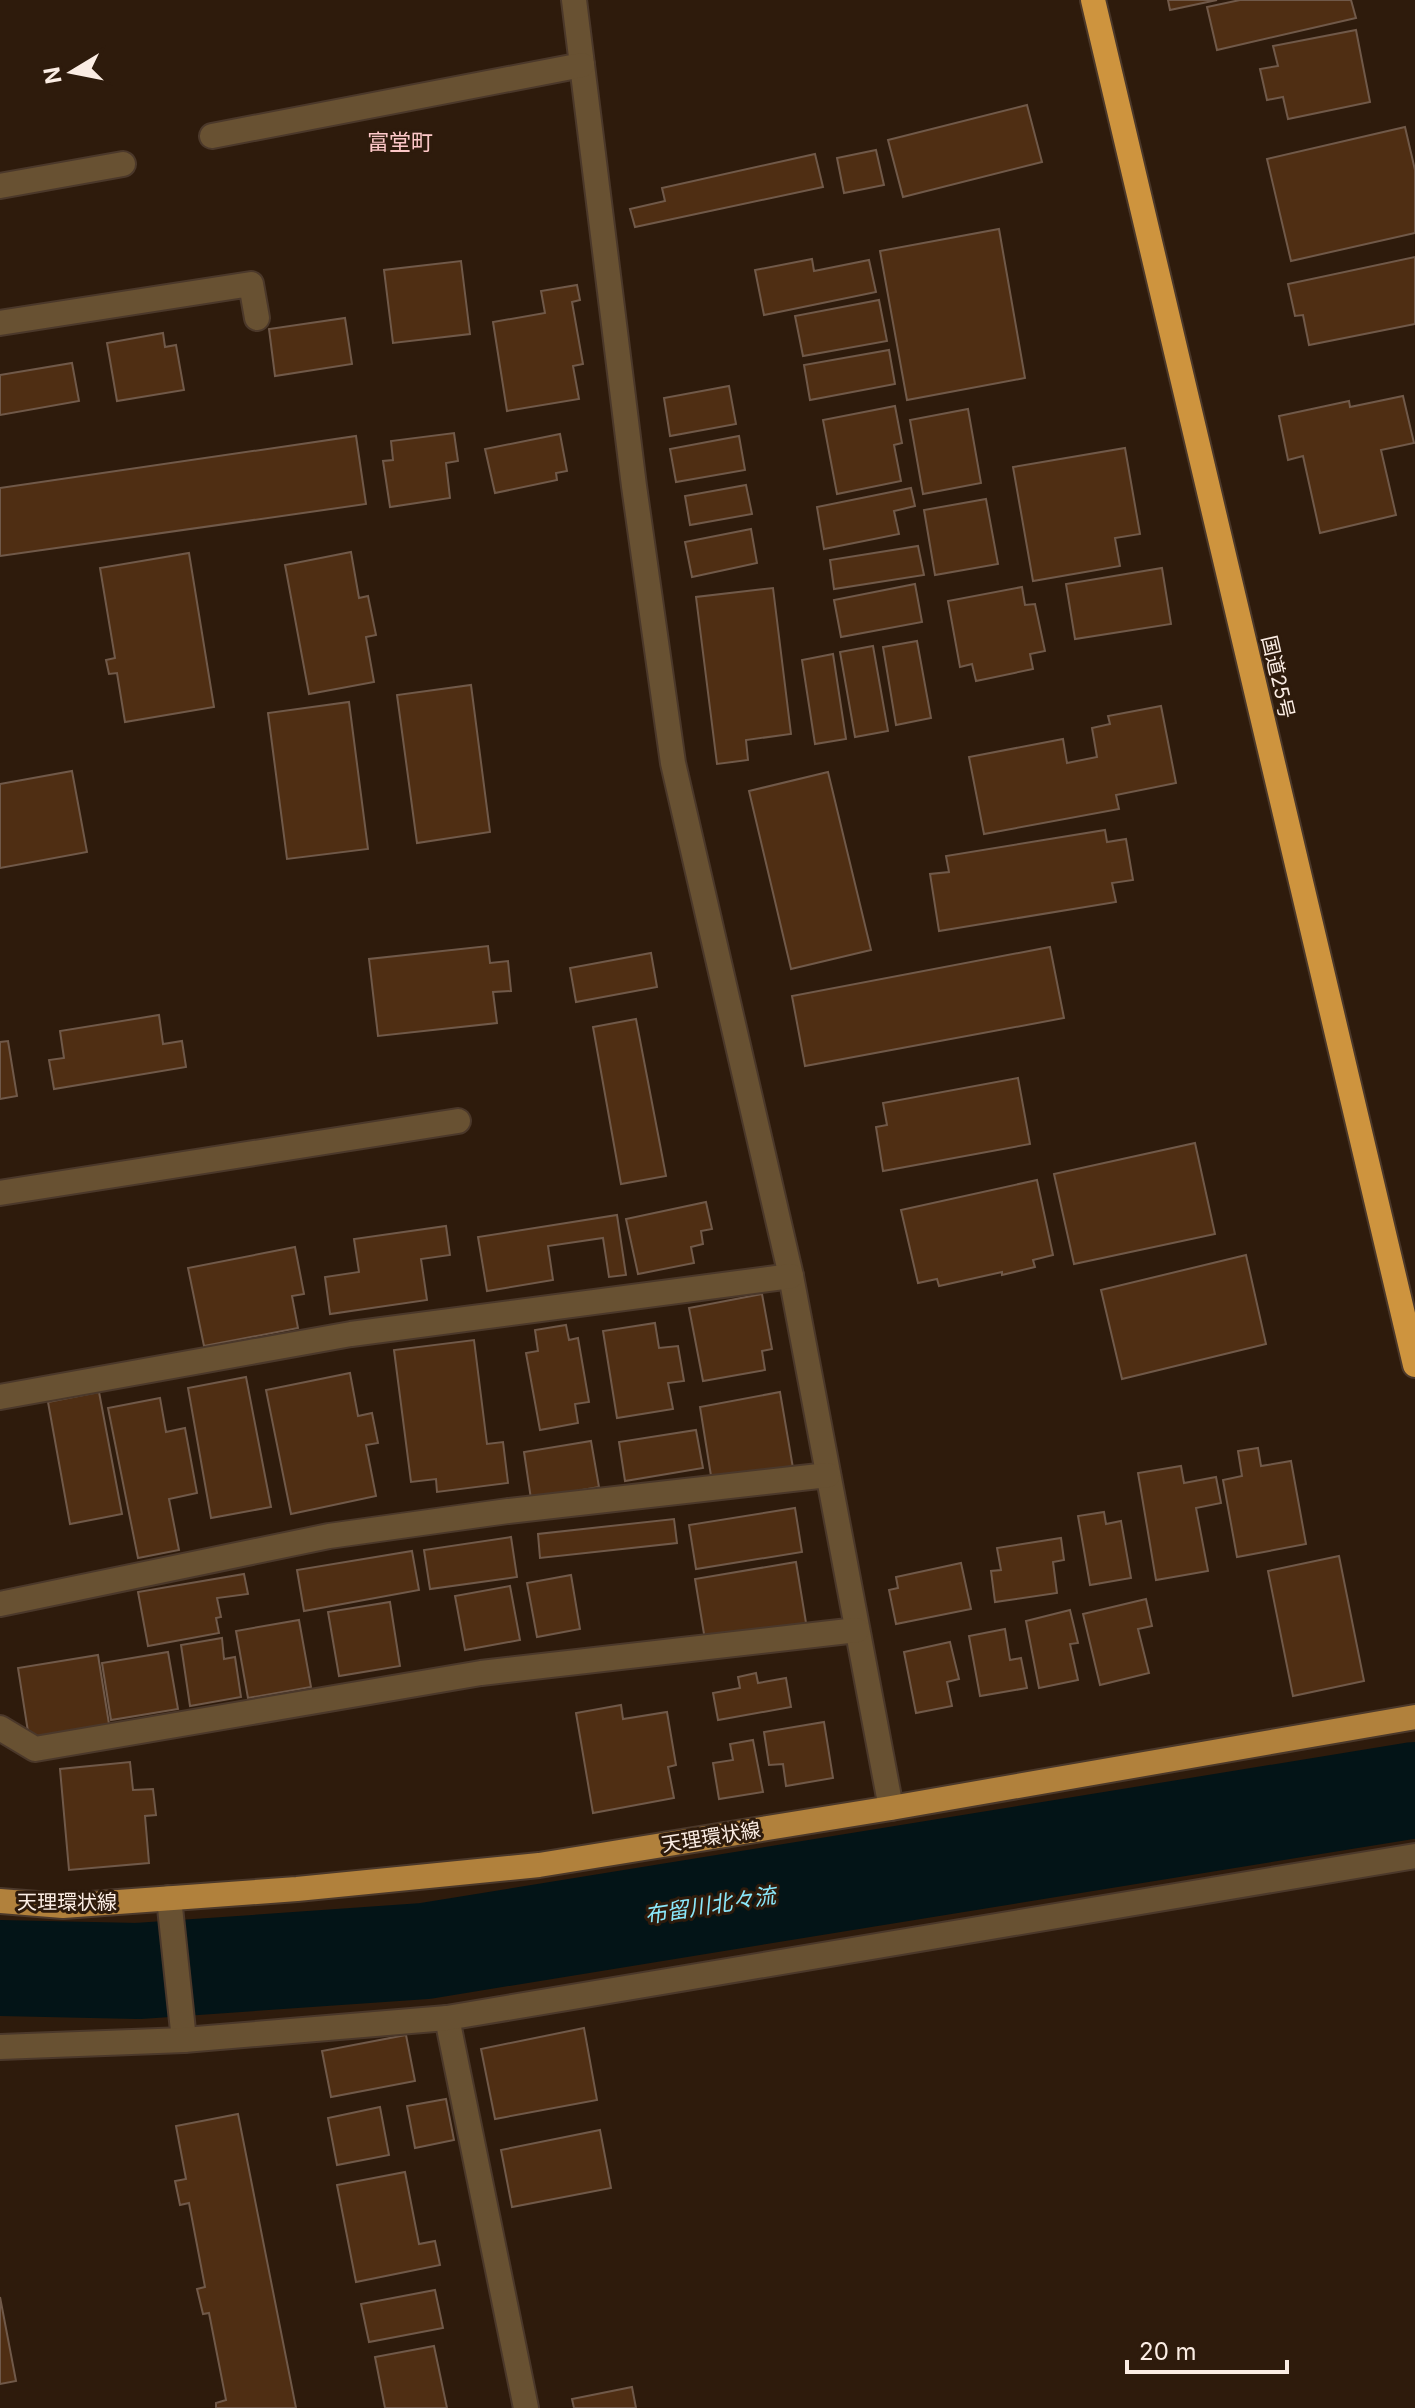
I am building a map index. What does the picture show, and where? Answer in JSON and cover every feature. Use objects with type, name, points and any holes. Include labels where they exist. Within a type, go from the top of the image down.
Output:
[{"type":"highway","name":"国道25号","points":[[1093,0],[1415,1365]]},
{"type":"main road","name":"天理環状線","points":[[0,1901],[63,1906],[297,1889],[539,1865],[891,1808],[1415,1717]]},
{"type":"street","points":[[574,0],[634,486],[673,763],[791,1276],[891,1808]]},
{"type":"street","points":[[212,136],[582,65]]},
{"type":"street","points":[[0,186],[123,164]]},
{"type":"street","points":[[0,323],[251,284],[257,318]]},
{"type":"street","points":[[0,1193],[458,1121]]},
{"type":"street","points":[[0,1397],[351,1334],[791,1276]]},
{"type":"street","points":[[0,1604],[329,1536],[508,1511],[828,1475]]},
{"type":"street","points":[[0,1728],[35,1749],[481,1673],[857,1630]]},
{"type":"street","points":[[0,2047],[184,2040],[447,2018],[1415,1856]]},
{"type":"street","points":[[169,1898],[184,2040]]},
{"type":"street","points":[[447,2018],[526,2408]]},
{"type":"building","points":[[1168,0],[1217,0],[1170,10]]},
{"type":"building","points":[[1240,0],[1351,0],[1356,18],[1217,50],[1207,7]]},
{"type":"building","points":[[1356,30],[1370,102],[1288,119],[1283,97],[1267,100],[1260,69],[1278,66],[1273,46]]},
{"type":"building","points":[[1027,105],[1042,162],[903,197],[888,140]]},
{"type":"building","points":[[1405,127],[1415,170],[1415,233],[1291,261],[1267,159]]},
{"type":"building","points":[[876,150],[884,185],[844,193],[837,158]]},
{"type":"building","points":[[815,154],[823,187],[635,227],[630,209],[665,201],[662,188]]},
{"type":"building","points":[[999,229],[1025,378],[907,400],[880,251]]},
{"type":"building","points":[[1415,257],[1415,324],[1309,345],[1303,315],[1295,316],[1288,284]]},
{"type":"building","points":[[812,259],[814,271],[869,260],[876,292],[764,315],[755,270]]},
{"type":"building","points":[[461,261],[470,334],[393,343],[384,270]]},
{"type":"building","points":[[577,285],[580,300],[572,302],[583,364],[573,366],[579,399],[507,411],[493,322],[545,313],[541,291]]},
{"type":"building","points":[[879,300],[887,341],[803,356],[795,316]]},
{"type":"building","points":[[345,318],[352,364],[275,376],[269,329]]},
{"type":"building","points":[[163,333],[165,347],[176,345],[184,390],[117,401],[107,343]]},
{"type":"building","points":[[889,350],[895,384],[810,400],[804,365]]},
{"type":"building","points":[[72,363],[79,401],[0,415],[0,375]]},
{"type":"building","points":[[729,386],[736,424],[670,436],[664,398]]},
{"type":"building","points":[[1403,396],[1414,443],[1381,450],[1396,515],[1320,533],[1303,456],[1288,460],[1279,416],[1349,401],[1350,407]]},
{"type":"building","points":[[895,406],[902,443],[894,445],[901,481],[837,494],[823,420]]},
{"type":"building","points":[[968,409],[981,483],[923,494],[910,420]]},
{"type":"building","points":[[454,433],[458,461],[446,463],[450,498],[390,507],[383,461],[393,460],[391,441]]},
{"type":"building","points":[[560,434],[567,471],[556,473],[557,480],[495,493],[485,449]]},
{"type":"building","points":[[356,436],[366,504],[0,556],[0,488]]},
{"type":"building","points":[[739,436],[745,470],[676,482],[670,449]]},
{"type":"building","points":[[1125,448],[1140,534],[1115,538],[1120,566],[1033,581],[1013,467]]},
{"type":"building","points":[[746,485],[752,514],[690,525],[685,496]]},
{"type":"building","points":[[911,488],[915,506],[894,511],[899,534],[824,549],[817,507]]},
{"type":"building","points":[[986,499],[998,564],[935,575],[924,510]]},
{"type":"building","points":[[751,529],[757,563],[692,577],[685,542]]},
{"type":"building","points":[[918,546],[924,575],[834,589],[830,560]]},
{"type":"building","points":[[351,552],[359,598],[368,596],[376,635],[366,637],[374,682],[309,694],[285,565]]},
{"type":"building","points":[[189,553],[214,707],[125,722],[117,673],[109,674],[106,660],[115,658],[100,568]]},
{"type":"building","points":[[1162,568],[1171,624],[1075,639],[1066,584]]},
{"type":"building","points":[[915,584],[922,622],[841,637],[834,600]]},
{"type":"building","points":[[1022,587],[1025,605],[1035,604],[1045,651],[1030,654],[1033,669],[976,681],[972,664],[960,667],[948,601]]},
{"type":"building","points":[[773,588],[791,734],[746,740],[748,760],[717,764],[696,597]]},
{"type":"building","points":[[917,641],[931,718],[896,725],[883,647]]},
{"type":"building","points":[[873,646],[888,731],[855,737],[840,652]]},
{"type":"building","points":[[833,654],[846,739],[815,744],[802,660]]},
{"type":"building","points":[[471,685],[490,832],[417,843],[397,695]]},
{"type":"building","points":[[349,702],[368,849],[287,859],[268,713]]},
{"type":"building","points":[[1161,706],[1176,783],[1116,795],[1119,809],[984,834],[969,757],[1063,739],[1067,763],[1097,757],[1092,728],[1110,724],[1108,716]]},
{"type":"building","points":[[72,771],[87,852],[0,868],[0,784]]},
{"type":"building","points":[[828,772],[871,950],[791,969],[749,791]]},
{"type":"building","points":[[1105,830],[1107,842],[1126,839],[1133,880],[1112,883],[1116,902],[939,931],[930,874],[949,872],[946,856]]},
{"type":"building","points":[[488,946],[490,963],[508,961],[511,991],[493,992],[497,1023],[378,1036],[369,959]]},
{"type":"building","points":[[1050,947],[1064,1018],[805,1066],[792,996]]},
{"type":"building","points":[[651,953],[657,987],[576,1002],[570,968]]},
{"type":"building","points":[[159,1015],[163,1044],[182,1041],[186,1067],[54,1089],[49,1060],[64,1058],[60,1031]]},
{"type":"building","points":[[636,1019],[666,1176],[621,1184],[593,1027]]},
{"type":"building","points":[[8,1041],[17,1096],[0,1099],[0,1042]]},
{"type":"building","points":[[1018,1078],[1030,1144],[883,1171],[876,1127],[887,1125],[883,1103]]},
{"type":"building","points":[[1195,1143],[1215,1234],[1074,1264],[1054,1174]]},
{"type":"building","points":[[1037,1180],[1053,1255],[1033,1260],[1035,1267],[1002,1275],[1002,1272],[939,1286],[937,1279],[918,1283],[901,1210]]},
{"type":"building","points":[[706,1202],[712,1229],[701,1231],[703,1244],[691,1247],[694,1263],[638,1274],[626,1219]]},
{"type":"building","points":[[617,1215],[626,1275],[609,1277],[603,1238],[548,1246],[553,1280],[487,1291],[478,1237]]},
{"type":"building","points":[[446,1226],[450,1255],[421,1259],[427,1300],[330,1314],[325,1277],[359,1272],[354,1239]]},
{"type":"building","points":[[295,1247],[304,1294],[292,1296],[298,1328],[204,1346],[188,1268]]},
{"type":"building","points":[[1246,1255],[1266,1344],[1122,1379],[1101,1290]]},
{"type":"building","points":[[762,1294],[772,1349],[762,1351],[765,1370],[703,1381],[689,1308]]},
{"type":"building","points":[[655,1323],[659,1348],[678,1346],[684,1381],[668,1383],[673,1409],[617,1418],[603,1331]]},
{"type":"building","points":[[566,1325],[569,1340],[578,1338],[589,1402],[575,1404],[578,1423],[540,1430],[526,1353],[538,1351],[535,1330]]},
{"type":"building","points":[[474,1340],[487,1444],[503,1442],[508,1483],[437,1492],[436,1479],[411,1482],[394,1350]]},
{"type":"building","points":[[350,1373],[358,1416],[372,1413],[378,1443],[366,1445],[376,1496],[291,1514],[266,1390]]},
{"type":"building","points":[[246,1377],[271,1507],[211,1518],[188,1388]]},
{"type":"building","points":[[99,1392],[122,1514],[70,1524],[48,1402]]},
{"type":"building","points":[[780,1392],[793,1468],[712,1482],[700,1407]]},
{"type":"building","points":[[160,1398],[166,1432],[185,1428],[197,1493],[169,1499],[179,1550],[138,1558],[108,1408]]},
{"type":"building","points":[[696,1430],[703,1468],[625,1481],[619,1442]]},
{"type":"building","points":[[591,1441],[599,1487],[531,1499],[524,1452]]},
{"type":"building","points":[[1258,1448],[1261,1466],[1291,1461],[1306,1544],[1237,1557],[1223,1480],[1242,1476],[1238,1451]]},
{"type":"building","points":[[1181,1466],[1184,1483],[1216,1477],[1221,1503],[1196,1508],[1208,1571],[1156,1580],[1138,1473]]},
{"type":"building","points":[[795,1508],[802,1552],[696,1569],[689,1525]]},
{"type":"building","points":[[1104,1512],[1106,1524],[1121,1521],[1131,1578],[1090,1585],[1078,1516]]},
{"type":"building","points":[[674,1519],[677,1543],[540,1558],[538,1534]]},
{"type":"building","points":[[511,1537],[517,1577],[430,1589],[424,1550]]},
{"type":"building","points":[[1061,1538],[1064,1560],[1053,1562],[1057,1593],[995,1602],[991,1571],[1001,1570],[997,1548]]},
{"type":"building","points":[[412,1551],[419,1590],[304,1611],[297,1570]]},
{"type":"building","points":[[1339,1556],[1364,1681],[1293,1696],[1268,1571]]},
{"type":"building","points":[[796,1562],[807,1629],[706,1646],[695,1579]]},
{"type":"building","points":[[961,1563],[971,1609],[896,1624],[889,1590],[898,1588],[896,1577]]},
{"type":"building","points":[[244,1574],[248,1594],[217,1598],[221,1617],[216,1618],[219,1633],[148,1646],[138,1592]]},
{"type":"building","points":[[571,1575],[580,1629],[537,1637],[527,1583]]},
{"type":"building","points":[[510,1586],[520,1640],[465,1650],[455,1596]]},
{"type":"building","points":[[1146,1599],[1152,1626],[1138,1629],[1149,1673],[1100,1685],[1083,1614]]},
{"type":"building","points":[[390,1602],[400,1666],[339,1676],[328,1612]]},
{"type":"building","points":[[1070,1610],[1078,1643],[1070,1644],[1078,1680],[1039,1688],[1026,1621]]},
{"type":"building","points":[[299,1620],[311,1687],[248,1698],[236,1631]]},
{"type":"building","points":[[1005,1629],[1010,1660],[1021,1658],[1027,1688],[980,1696],[969,1636]]},
{"type":"building","points":[[222,1638],[224,1659],[235,1657],[241,1697],[190,1706],[181,1645]]},
{"type":"building","points":[[950,1642],[959,1679],[947,1682],[952,1706],[916,1713],[904,1652]]},
{"type":"building","points":[[168,1652],[178,1709],[111,1720],[102,1663]]},
{"type":"building","points":[[98,1655],[109,1724],[29,1738],[18,1668]]},
{"type":"building","points":[[756,1673],[758,1683],[786,1678],[791,1707],[718,1720],[713,1693],[740,1688],[738,1677]]},
{"type":"building","points":[[621,1705],[623,1719],[667,1712],[676,1765],[668,1767],[674,1798],[593,1813],[576,1713]]},
{"type":"building","points":[[824,1722],[833,1778],[786,1786],[783,1764],[769,1765],[764,1732]]},
{"type":"building","points":[[753,1740],[763,1792],[719,1799],[713,1763],[733,1760],[730,1744]]},
{"type":"building","points":[[130,1762],[133,1790],[153,1789],[156,1815],[145,1816],[149,1863],[69,1870],[60,1769]]},
{"type":"building","points":[[584,2028],[597,2100],[495,2119],[481,2049]]},
{"type":"building","points":[[406,2035],[415,2081],[331,2097],[322,2051]]},
{"type":"building","points":[[446,2099],[454,2140],[415,2148],[407,2106]]},
{"type":"building","points":[[380,2107],[389,2155],[337,2165],[328,2118]]},
{"type":"building","points":[[238,2114],[296,2408],[216,2408],[216,2403],[226,2400],[209,2313],[203,2314],[197,2289],[205,2287],[189,2203],[180,2205],[175,2181],[186,2179],[176,2126]]},
{"type":"building","points":[[600,2130],[611,2188],[512,2207],[501,2150]]},
{"type":"building","points":[[405,2172],[419,2244],[435,2241],[440,2265],[356,2282],[337,2185]]},
{"type":"building","points":[[435,2290],[443,2328],[369,2342],[361,2304]]},
{"type":"building","points":[[0,2297],[16,2381],[0,2384]]},
{"type":"building","points":[[434,2346],[447,2408],[385,2408],[375,2357]]},
{"type":"building","points":[[632,2387],[636,2408],[574,2408],[572,2399]]},
{"type":"waterway","name":"布留川北々流","points":[[0,1968],[138,1971],[425,1951],[1415,1790]]},
{"type":"district","name":"富堂町","points":[[400,142]]}]
